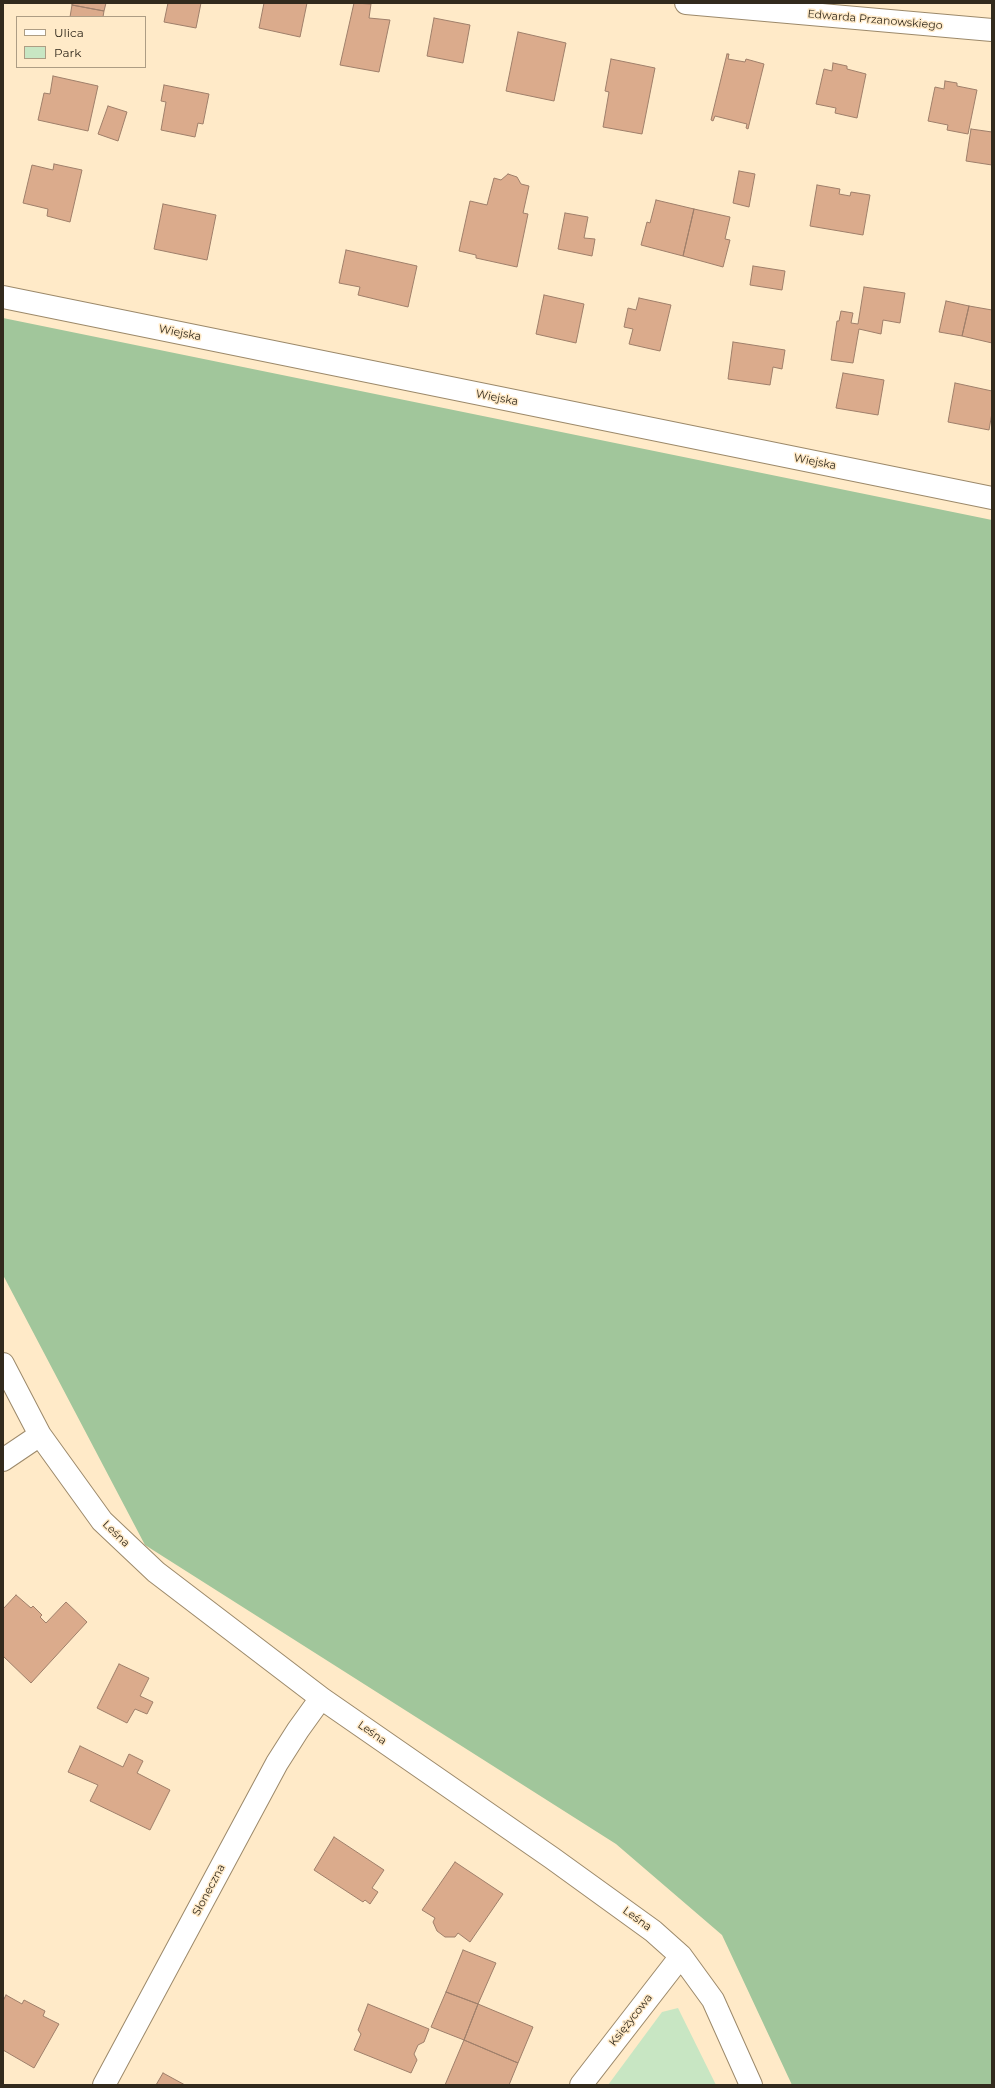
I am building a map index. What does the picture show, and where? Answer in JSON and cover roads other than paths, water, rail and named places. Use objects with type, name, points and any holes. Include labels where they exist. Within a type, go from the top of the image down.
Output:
[{"type":"street","name":"Edwarda Przanowskiego","points":[[686,3],[992,30]]},
{"type":"street","name":"Wiejska","points":[[3,297],[992,498]]},
{"type":"street","name":"Leśna","points":[[3,1364],[40,1435],[102,1521],[156,1572],[321,1698],[653,1930],[681,1956],[713,2000],[751,2085]]},
{"type":"street","points":[[3,1460],[40,1435]]},
{"type":"street","name":"Słoneczna","points":[[104,2085],[277,1763],[321,1698]]},
{"type":"street","name":"Księżycowa","points":[[581,2085],[681,1956]]}]
